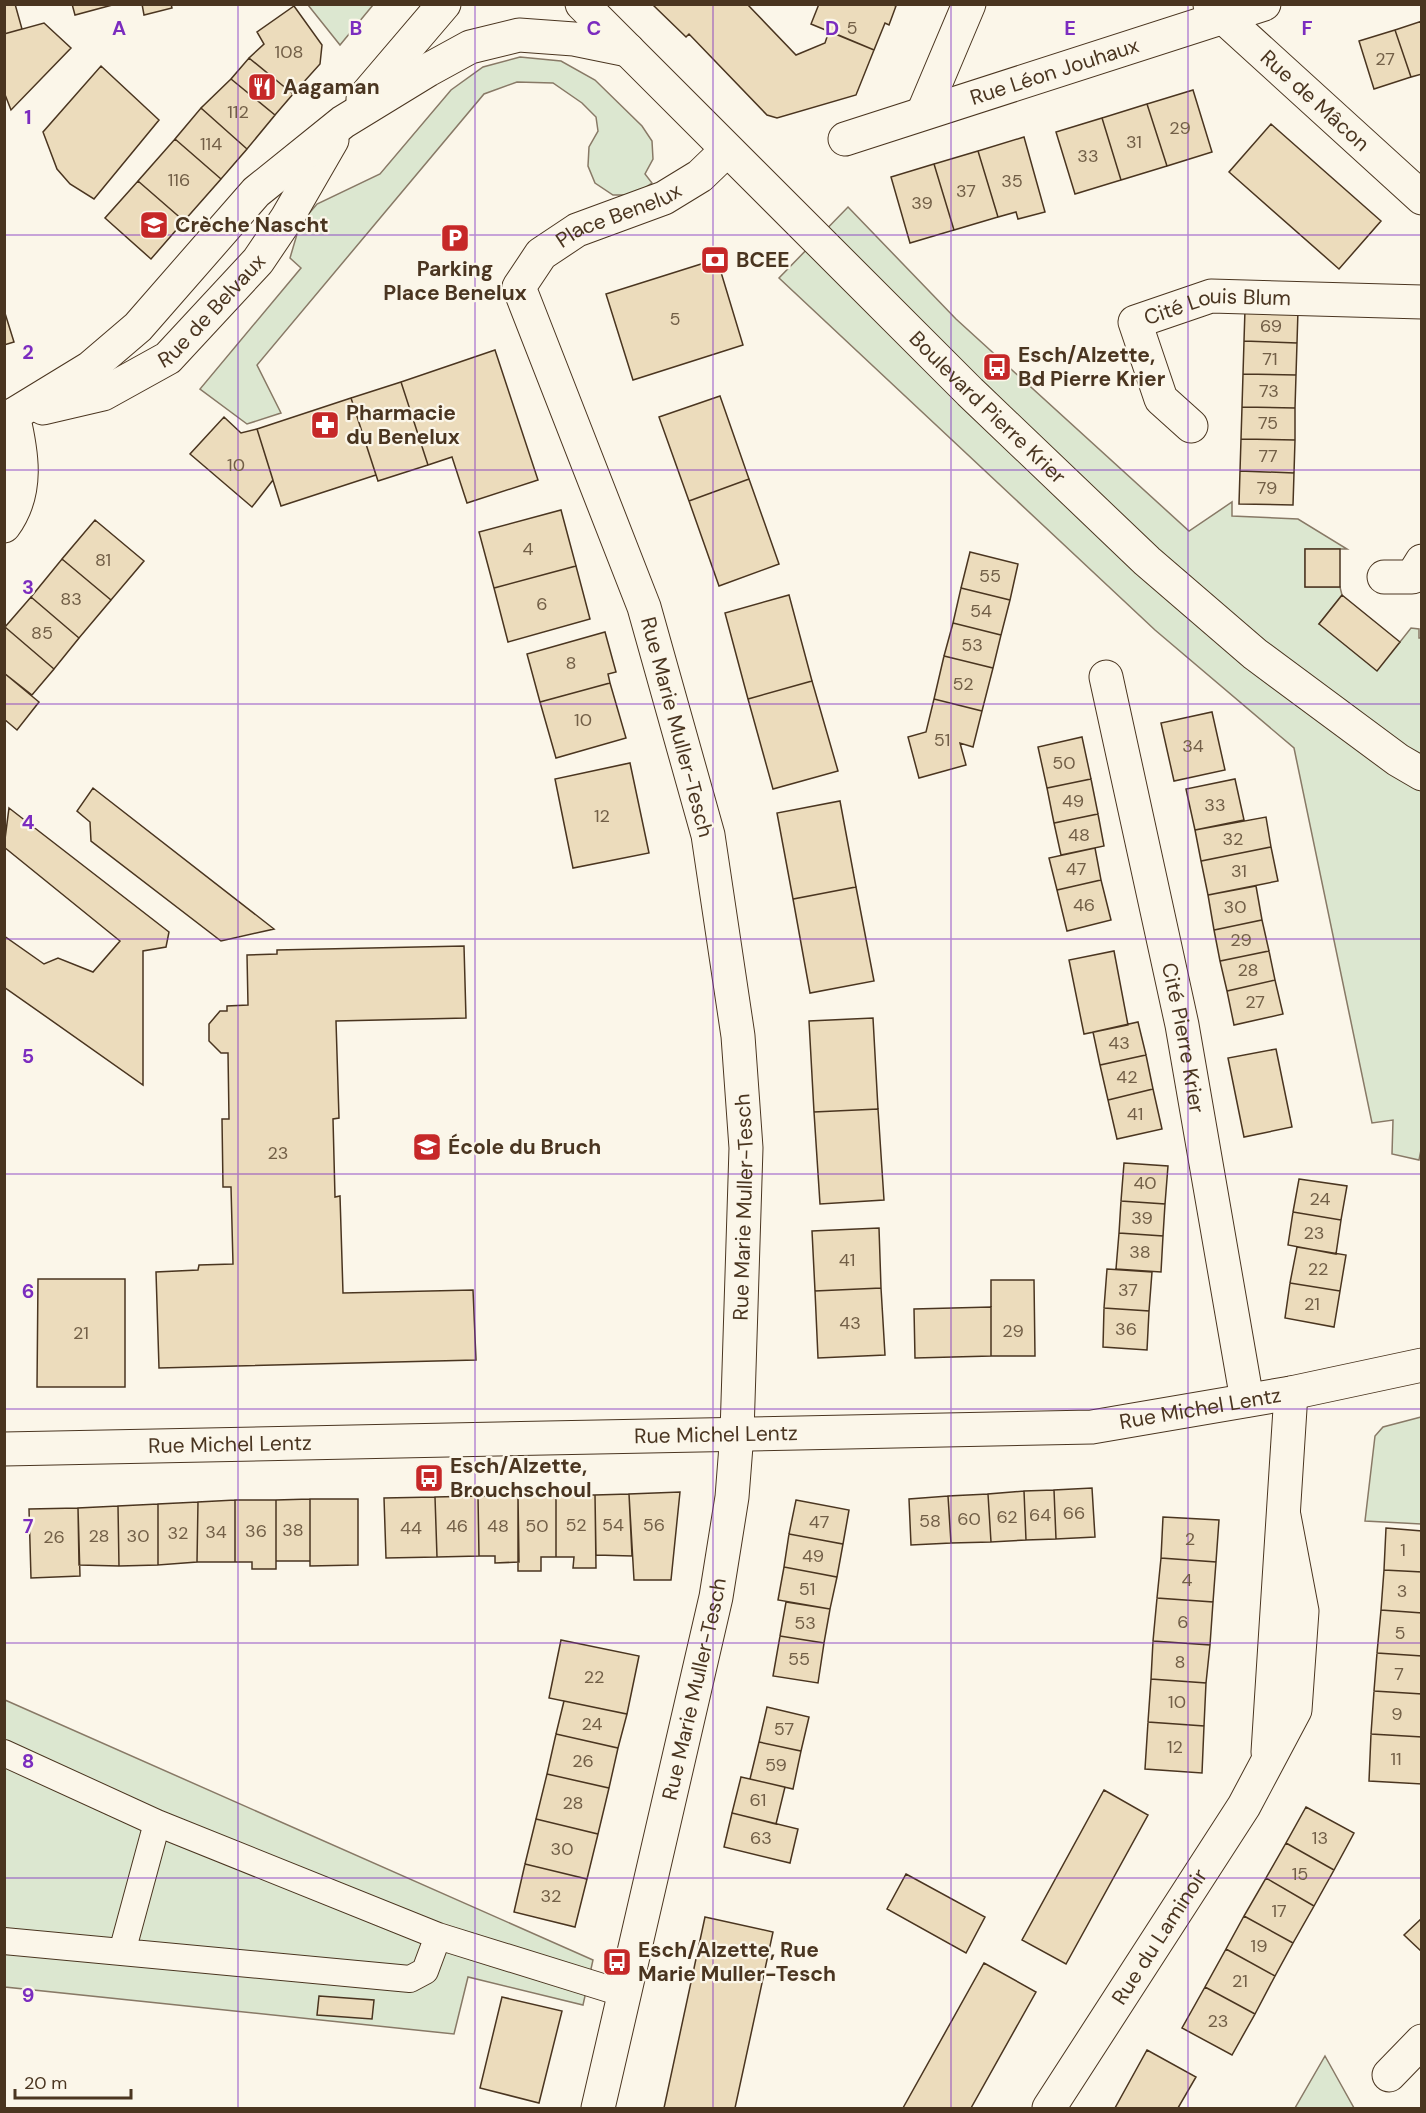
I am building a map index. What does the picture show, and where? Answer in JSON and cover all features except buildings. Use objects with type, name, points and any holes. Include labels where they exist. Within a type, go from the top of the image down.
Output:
[{"type":"street","name":"Rue de Belvaux","points":[[9,416],[103,394],[168,358],[258,261],[287,218],[343,122],[444,4]]},
{"type":"street","name":"Boulevard Pierre Krier","points":[[582,4],[969,392],[1147,561],[1255,654],[1398,760],[1422,774]]},
{"type":"street","points":[[923,113],[969,4]]},
{"type":"street","name":"Rue Léon Jouhaux","points":[[844,138],[1217,11],[1264,4]]},
{"type":"street","name":"Rue de Mâcon","points":[[1217,11],[1422,198]]},
{"type":"street","name":"Rue de Belvaux","points":[[9,416],[90,368],[138,327],[256,192],[343,122],[428,70],[470,47],[519,35],[574,39],[628,51]]},
{"type":"street","name":"Place Benelux","points":[[519,287],[541,254],[577,230],[664,198],[700,176],[727,150]]},
{"type":"street","name":"Rue Marie Muller-Tesch","points":[[519,287],[644,607],[708,835],[738,1036],[746,1148],[737,1433],[732,1497],[716,1597],[598,2109]]},
{"type":"street","name":"Cité Louis Blum","points":[[1191,426],[1161,399],[1135,322],[1211,296],[1422,302]]},
{"type":"street","points":[[4,526],[13,513],[22,482],[21,448],[9,416]]},
{"type":"street","points":[[1384,576],[1412,577],[1422,561]]},
{"type":"street","name":"Cité Pierre Krier","points":[[1106,677],[1182,1025],[1248,1400]]},
{"type":"street","name":"Rue Michel Lentz","points":[[4,1449],[1092,1426],[1291,1393],[1422,1365]]},
{"type":"street","name":"Rue du Laminoir","points":[[1049,2109],[1244,1806],[1267,1762],[1291,1393]]},
{"type":"street","points":[[4,1753],[157,1823],[438,1936],[625,1994]]},
{"type":"street","points":[[122,1952],[157,1823]]},
{"type":"street","points":[[4,1941],[410,1979],[424,1971],[438,1936]]},
{"type":"street","points":[[1389,2075],[1422,2042]]},
{"type":"green space","points":[[308,5],[373,5],[340,45]]},
{"type":"green space","points":[[520,57],[561,61],[595,80],[642,126],[652,141],[653,159],[645,174],[652,183],[634,195],[613,195],[595,183],[588,166],[589,147],[598,131],[596,117],[582,103],[553,83],[517,82],[484,94],[257,365],[281,413],[247,424],[200,389],[301,268],[290,258],[300,224],[317,204],[380,174],[451,90],[483,67]]},
{"type":"green space","points":[[848,207],[956,319],[1189,531],[1232,502],[1232,516],[1298,519],[1347,549],[1305,549],[1305,587],[1340,587],[1342,595],[1319,624],[1400,642],[1411,628],[1419,629],[1419,638],[1422,638],[1422,1145],[1419,1160],[1392,1154],[1393,1120],[1372,1123],[1294,748],[1155,630],[779,278]]},
{"type":"green space","points":[[1421,1417],[1421,1524],[1365,1521],[1375,1436],[1383,1427]]},
{"type":"green space","points":[[5,1700],[593,1960],[583,2005],[468,1977],[454,2034],[5,1987]]},
{"type":"green space","points":[[1325,2056],[1354,2108],[1295,2108]]},
{"type":"place","name":"Aagaman","points":[[262,87]]},
{"type":"place","name":"Crèche Nascht","points":[[154,225]]},
{"type":"place","name":"Parking Place Benelux","points":[[455,238]]},
{"type":"place","name":"BCEE","points":[[715,260]]},
{"type":"place","name":"Esch/Alzette, Bd Pierre Krier","points":[[997,367]]},
{"type":"place","name":"Pharmacie du Benelux","points":[[325,425]]},
{"type":"place","name":"École du Bruch","points":[[427,1147]]},
{"type":"place","name":"Esch/Alzette, Brouchschoul","points":[[429,1478]]},
{"type":"place","name":"Esch/Alzette, Rue Marie Muller-Tesch","points":[[617,1962]]}]
